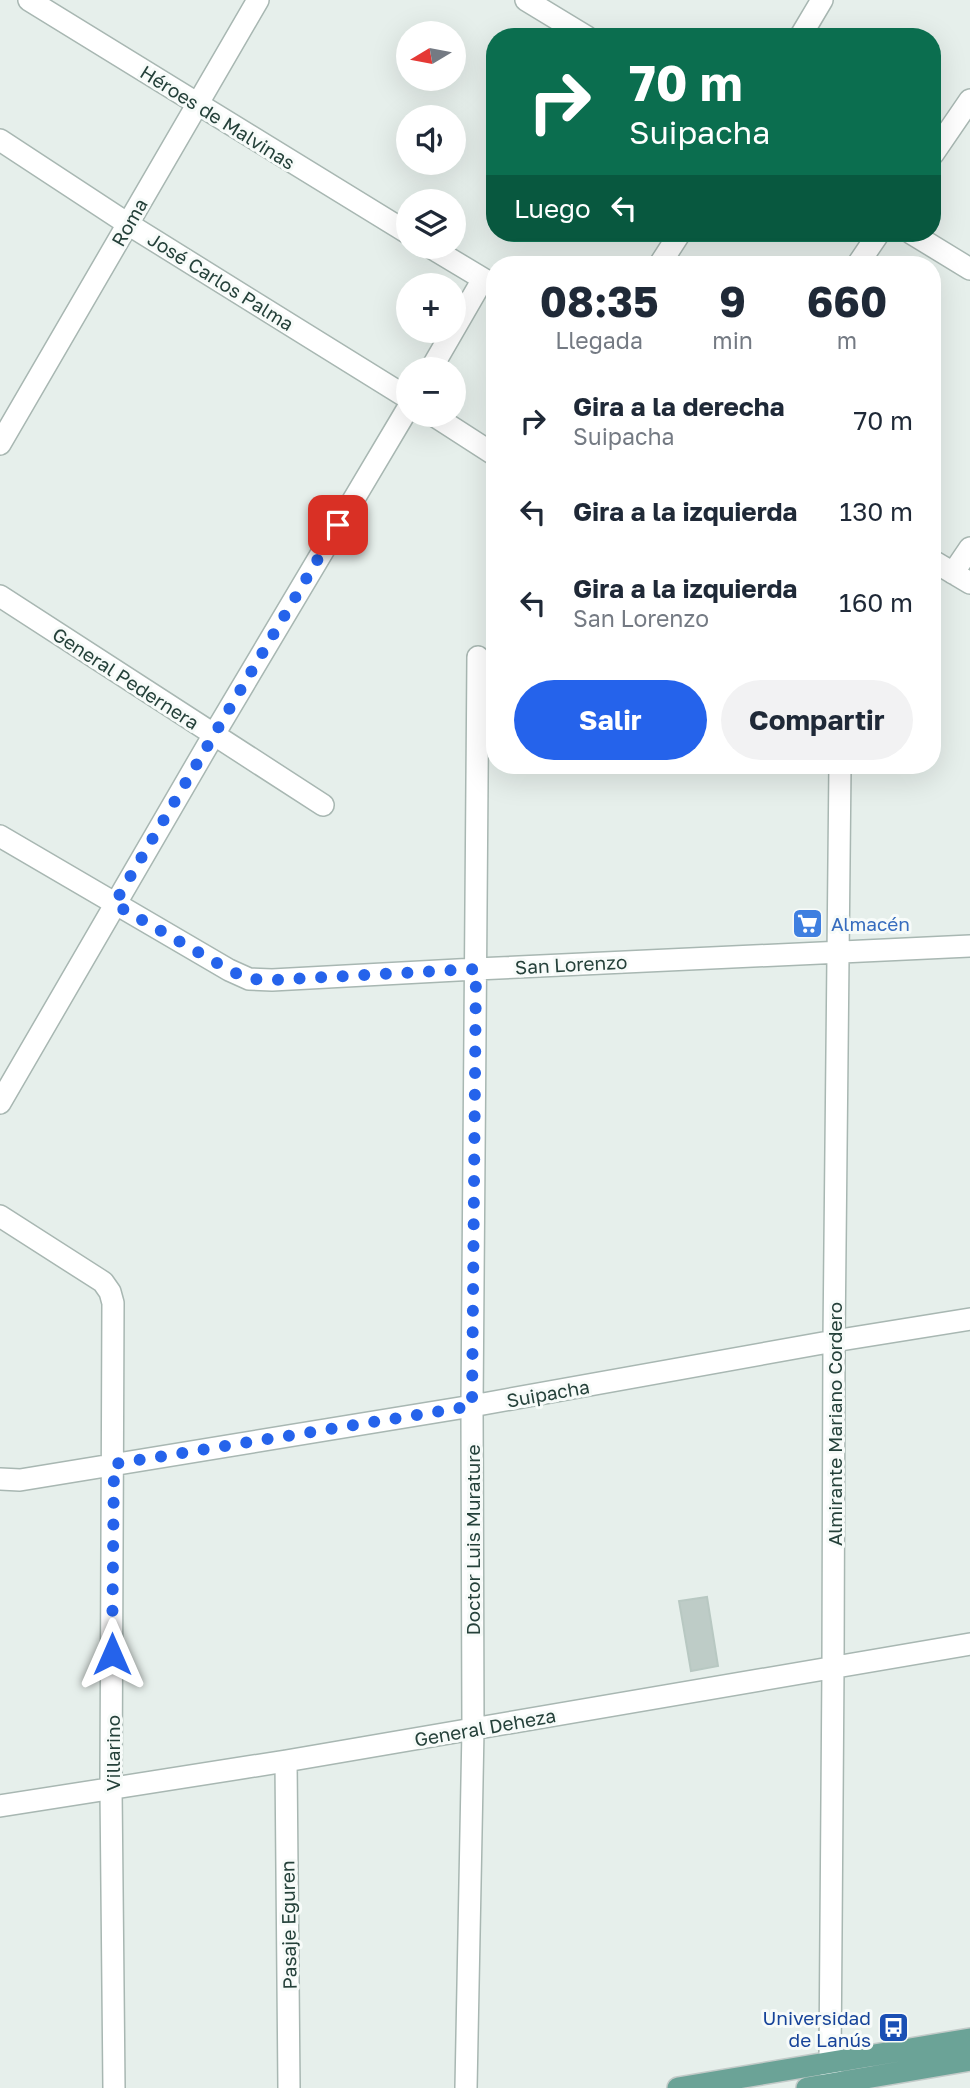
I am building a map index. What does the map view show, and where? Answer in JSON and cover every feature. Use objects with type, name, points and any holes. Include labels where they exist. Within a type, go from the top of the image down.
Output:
[{"type":"main road","points":[[807,2088],[831,2073],[970,2039]]},
{"type":"main road","points":[[678,2088],[970,2060]]},
{"type":"street","name":"Héroes de Malvinas","points":[[29,0],[396,226]]},
{"type":"street","name":"Roma","points":[[0,444],[258,0]]},
{"type":"street","points":[[527,0],[572,28]]},
{"type":"street","points":[[805,28],[822,0]]},
{"type":"street","points":[[941,142],[970,100]]},
{"type":"street","name":"José Carlos Palma","points":[[0,141],[396,391]]},
{"type":"street","points":[[926,242],[970,269]]},
{"type":"street","points":[[450,259],[486,281]]},
{"type":"street","points":[[466,314],[486,287]]},
{"type":"street","points":[[0,1103],[114,904],[397,427]]},
{"type":"street","points":[[452,427],[486,449]]},
{"type":"street","points":[[941,566],[961,578],[970,548]]},
{"type":"street","name":"General Pedernera","points":[[0,596],[323,805]]},
{"type":"street","name":"Doctor Luis Murature","points":[[466,2088],[473,1730],[472,1406],[478,657]]},
{"type":"street","name":"Almirante Mariano Cordero","points":[[831,2073],[840,774]]},
{"type":"street","name":"San Lorenzo","points":[[0,836],[114,904],[249,979],[970,946]]},
{"type":"street","name":"Villarino","points":[[0,1216],[103,1282],[110,1292],[115,1317],[111,1789],[114,2088]]},
{"type":"street","name":"Suipacha","points":[[0,1479],[20,1480],[472,1406],[970,1319]]},
{"type":"street","name":"General Deheza","points":[[0,1805],[473,1730],[970,1644]]},
{"type":"street","name":"Pasaje Eguren","points":[[286,1761],[289,2088]]},
{"type":"building","points":[[707,1597],[718,1666],[691,1671],[679,1601]]},
{"type":"place","name":"Almacén","points":[[808,923]]},
{"type":"place","name":"Universidad de Lanús","points":[[894,2028]]},
{"type":"route","points":[[112,1654],[114,1464],[472,1406],[476,969],[249,979],[114,904],[338,525]]}]
